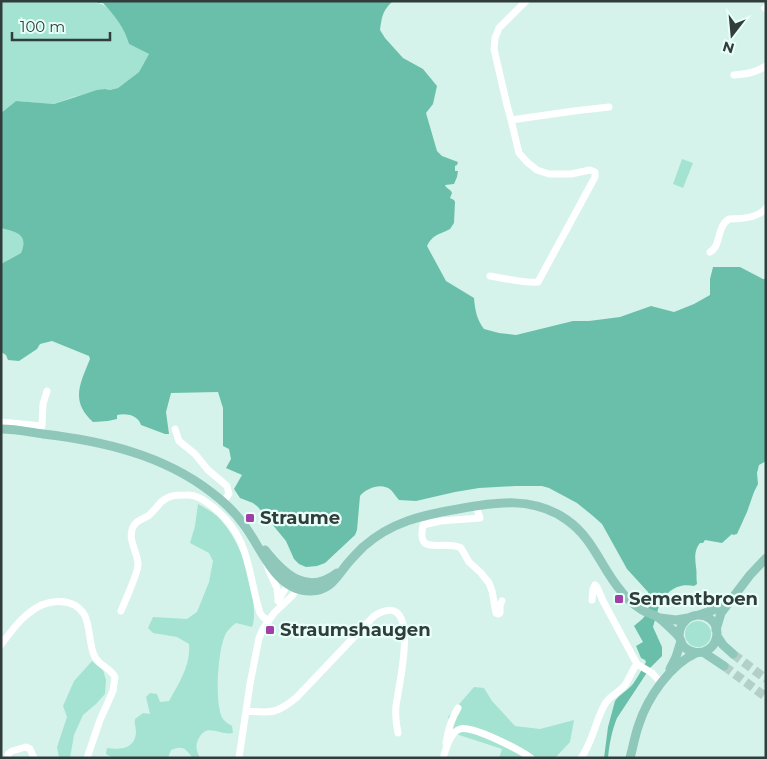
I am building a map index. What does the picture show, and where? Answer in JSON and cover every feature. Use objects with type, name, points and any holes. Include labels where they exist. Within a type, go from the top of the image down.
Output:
[{"type":"main road","points":[[1,429],[76,437],[107,444],[136,453],[189,476],[223,502],[234,513],[293,584]]},
{"type":"main road","points":[[250,533],[274,571],[293,584],[319,582],[334,576],[373,539],[402,522],[427,514],[503,502],[520,502],[539,506],[569,521],[594,548],[620,591],[635,605],[660,618],[676,620],[699,615],[716,609],[738,591]]},
{"type":"main road","points":[[630,758],[642,714],[661,683],[681,662],[711,648],[716,640],[721,613],[750,575],[766,558]]},
{"type":"main road","points":[[699,615],[710,620],[723,645],[733,654]]},
{"type":"main road","points":[[660,618],[687,649],[700,652],[724,666]]},
{"type":"main road","points":[[668,674],[676,656],[682,624],[688,618]]},
{"type":"street","points":[[490,276],[538,282],[595,177],[595,172],[590,170],[571,174],[549,174],[537,170],[519,153],[494,49],[495,38],[499,28],[526,1]]},
{"type":"street","points":[[734,75],[748,74],[766,66]]},
{"type":"street","points":[[512,120],[610,107]]},
{"type":"street","points":[[710,252],[716,247],[722,224],[729,219],[763,212],[766,208]]},
{"type":"street","points":[[1,422],[42,426],[43,404],[47,391]]},
{"type":"street","points":[[175,429],[179,441],[228,487],[229,494],[223,502]]},
{"type":"street","points":[[121,611],[138,569],[138,561],[133,547],[132,532],[134,524],[147,516],[167,498],[175,495],[192,494],[207,503],[229,522],[246,555],[260,613],[269,621]]},
{"type":"street","points":[[476,506],[480,518],[447,520],[423,526],[421,538],[424,543],[430,545],[452,545],[461,548],[469,562],[489,583],[496,613],[498,614],[500,613],[502,601]]},
{"type":"street","points":[[266,560],[277,588],[278,600],[274,613]]},
{"type":"street","points":[[278,600],[293,584]]},
{"type":"street","points":[[239,758],[256,649],[261,633],[274,613],[293,595],[293,584]]},
{"type":"street","points":[[592,600],[595,586],[643,667],[661,683]]},
{"type":"street","points":[[1,645],[25,616],[40,606],[62,601],[81,611],[86,621],[94,656],[115,677],[113,691],[100,720],[87,758]]},
{"type":"street","points":[[246,711],[272,712],[287,706],[374,616],[391,610],[400,616],[405,640],[395,708],[395,723],[398,733]]},
{"type":"street","points":[[580,758],[587,750],[605,703],[626,685],[631,672],[643,667]]},
{"type":"street","points":[[443,756],[450,725],[458,708]]},
{"type":"street","points":[[443,756],[451,737],[457,730],[462,728],[482,734],[531,758]]},
{"type":"street","points":[[8,758],[8,754],[12,751],[26,747],[30,749],[34,758]]},
{"type":"shaded area","points":[[1,1],[96,1],[96,3],[102,4],[107,8],[117,19],[129,44],[149,54],[139,72],[118,88],[105,89],[73,97],[54,104],[16,101],[1,113]]},
{"type":"shaded area","points":[[96,1],[393,1],[383,14],[380,30],[403,58],[423,69],[437,86],[433,104],[426,113],[437,151],[442,156],[458,162],[455,166],[455,171],[458,171],[454,184],[445,185],[452,193],[450,198],[455,202],[454,223],[450,229],[434,237],[427,246],[446,281],[474,298],[477,315],[484,329],[516,335],[573,321],[620,317],[651,306],[674,312],[710,295],[710,279],[713,267],[740,267],[766,279],[766,461],[759,465],[757,473],[758,484],[737,534],[732,534],[722,543],[705,540],[703,543],[700,543],[695,555],[697,584],[694,586],[680,586],[662,595],[653,627],[662,647],[662,656],[650,668],[617,718],[608,758],[604,758],[608,727],[615,701],[633,684],[646,662],[641,658],[636,646],[643,642],[634,626],[646,614],[649,598],[648,592],[627,569],[602,524],[577,503],[542,486],[479,488],[416,501],[399,500],[391,490],[383,486],[374,487],[360,496],[355,535],[325,563],[306,567],[294,559],[286,541],[258,507],[240,498],[234,489],[242,475],[226,468],[231,459],[229,449],[223,446],[223,408],[218,392],[171,393],[166,412],[169,434],[141,425],[134,417],[124,414],[117,415],[117,419],[93,422],[81,407],[79,399],[80,384],[90,359],[89,356],[52,341],[40,344],[37,349],[19,361],[8,360],[6,355],[1,352],[1,264],[21,253],[23,242],[20,235],[1,228],[1,113],[16,101],[54,104],[97,90],[118,88],[139,72],[149,54],[129,44],[125,32],[115,17],[103,3],[97,3]]},
{"type":"shaded area","points":[[682,159],[693,163],[683,188],[673,184]]},
{"type":"shaded area","points":[[1,228],[20,235],[23,247],[21,253],[1,264]]},
{"type":"shaded area","points":[[198,504],[220,519],[228,529],[245,563],[253,600],[254,620],[252,627],[236,623],[232,626],[227,631],[220,655],[218,692],[220,712],[223,719],[232,726],[233,733],[210,730],[202,733],[197,745],[200,758],[193,758],[186,750],[179,748],[171,750],[168,758],[113,758],[106,754],[107,748],[117,749],[130,745],[135,738],[135,719],[143,713],[150,714],[146,697],[150,693],[157,694],[160,702],[169,701],[186,667],[189,644],[177,637],[153,633],[148,628],[153,617],[187,619],[197,612],[209,582],[213,561],[209,553],[190,543]]},
{"type":"shaded area","points":[[698,621],[707,625],[711,634],[707,643],[698,647],[689,643],[685,634],[689,625]]},
{"type":"shaded area","points":[[92,661],[103,670],[106,680],[105,694],[83,715],[74,735],[70,758],[59,758],[57,747],[67,717],[63,706],[74,681]]},
{"type":"shaded area","points":[[474,687],[484,688],[492,701],[515,726],[540,729],[574,720],[570,742],[555,758],[499,758],[502,749],[456,734],[448,717]]},
{"type":"tunnel","points":[[733,654],[766,679]]},
{"type":"tunnel","points":[[724,666],[766,697]]},
{"type":"place","name":"Straume","points":[[250,518]]},
{"type":"place","name":"Sementbroen","points":[[619,599]]},
{"type":"place","name":"Straumshaugen","points":[[270,630]]}]
